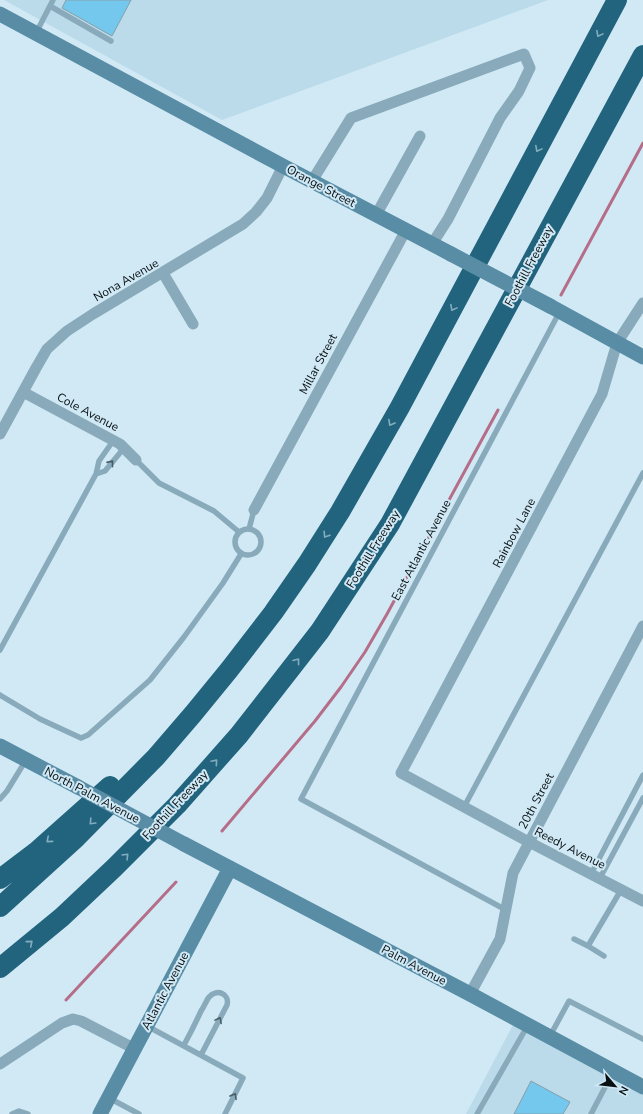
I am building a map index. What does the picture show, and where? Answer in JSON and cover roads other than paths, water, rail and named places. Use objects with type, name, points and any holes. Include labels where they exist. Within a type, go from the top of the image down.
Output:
[{"type":"highway","points":[[0,907],[76,838],[156,756],[229,670],[273,613],[307,564],[371,460],[618,0]]},
{"type":"highway","name":"Foothill Freeway","points":[[0,968],[62,917],[177,805],[239,735],[320,631],[390,524],[643,55]]},
{"type":"highway","points":[[0,879],[37,851],[115,782],[178,718],[273,613]]},
{"type":"street","name":"Orange Street","points":[[0,14],[283,166],[555,308],[643,357]]},
{"type":"street","points":[[312,181],[351,118],[524,54],[530,68],[519,91],[500,118],[448,219],[432,244]]},
{"type":"street","points":[[376,215],[420,136]]},
{"type":"street","name":"Nona Avenue","points":[[0,434],[47,349],[67,331],[93,314],[243,224],[256,212],[267,198],[283,166]]},
{"type":"street","name":"Millar Street","points":[[254,510],[406,230]]},
{"type":"street","points":[[163,273],[193,324]]},
{"type":"street","name":"Rainbow Lane","points":[[401,773],[602,394],[617,343],[643,304]]},
{"type":"street","name":"Cole Avenue","points":[[23,392],[113,441],[124,448],[136,460]]},
{"type":"street","name":"20th Street","points":[[470,994],[500,939],[513,873],[643,626]]},
{"type":"street","name":"North Palm Avenue","points":[[0,746],[184,844]]},
{"type":"street","name":"Reedy Avenue","points":[[401,773],[643,901]]},
{"type":"street","name":"Palm Avenue","points":[[184,844],[470,994],[643,1087]]},
{"type":"street","name":"Atlantic Avenue","points":[[100,1114],[230,868]]},
{"type":"street","points":[[0,1064],[62,1023],[73,1019],[89,1024],[135,1049]]},
{"type":"lane","points":[[36,33],[53,0]]},
{"type":"lane","points":[[50,6],[112,41]]},
{"type":"lane","name":"East Atlantic Avenue","points":[[506,910],[301,799],[555,308]]},
{"type":"lane","points":[[0,650],[96,474],[99,461],[113,441]]},
{"type":"lane","points":[[96,474],[105,471],[124,448]]},
{"type":"lane","points":[[136,460],[159,483],[214,511],[239,532]]},
{"type":"lane","points":[[464,807],[643,473]]},
{"type":"lane","points":[[249,529],[254,510]]},
{"type":"lane","points":[[249,529],[253,530],[259,536],[261,544],[257,552],[249,556],[241,554],[234,543],[236,535],[239,532],[249,529]]},
{"type":"lane","points":[[0,695],[40,719],[81,738],[88,735],[150,680],[184,637],[223,583],[241,554]]},
{"type":"lane","points":[[0,799],[7,791],[26,760]]},
{"type":"lane","points":[[596,876],[643,775]]},
{"type":"lane","points":[[596,876],[643,798]]},
{"type":"lane","points":[[588,946],[621,890]]},
{"type":"lane","points":[[574,939],[604,956]]},
{"type":"lane","points":[[184,1045],[208,998],[216,993],[221,993],[228,1000],[227,1005],[201,1055]]},
{"type":"lane","points":[[549,1037],[569,1001],[643,1039]]},
{"type":"lane","points":[[147,1025],[243,1078],[225,1114]]},
{"type":"lane","points":[[477,1114],[528,1025]]},
{"type":"lane","points":[[590,1114],[614,1072]]},
{"type":"lane","points":[[108,1098],[139,1114]]},
{"type":"lane","points":[[12,1114],[19,1111],[28,1114]]},
{"type":"waterway","points":[[561,295],[643,143]]},
{"type":"waterway","points":[[222,831],[315,721],[365,652],[498,410]]},
{"type":"waterway","points":[[66,1000],[176,882]]}]
